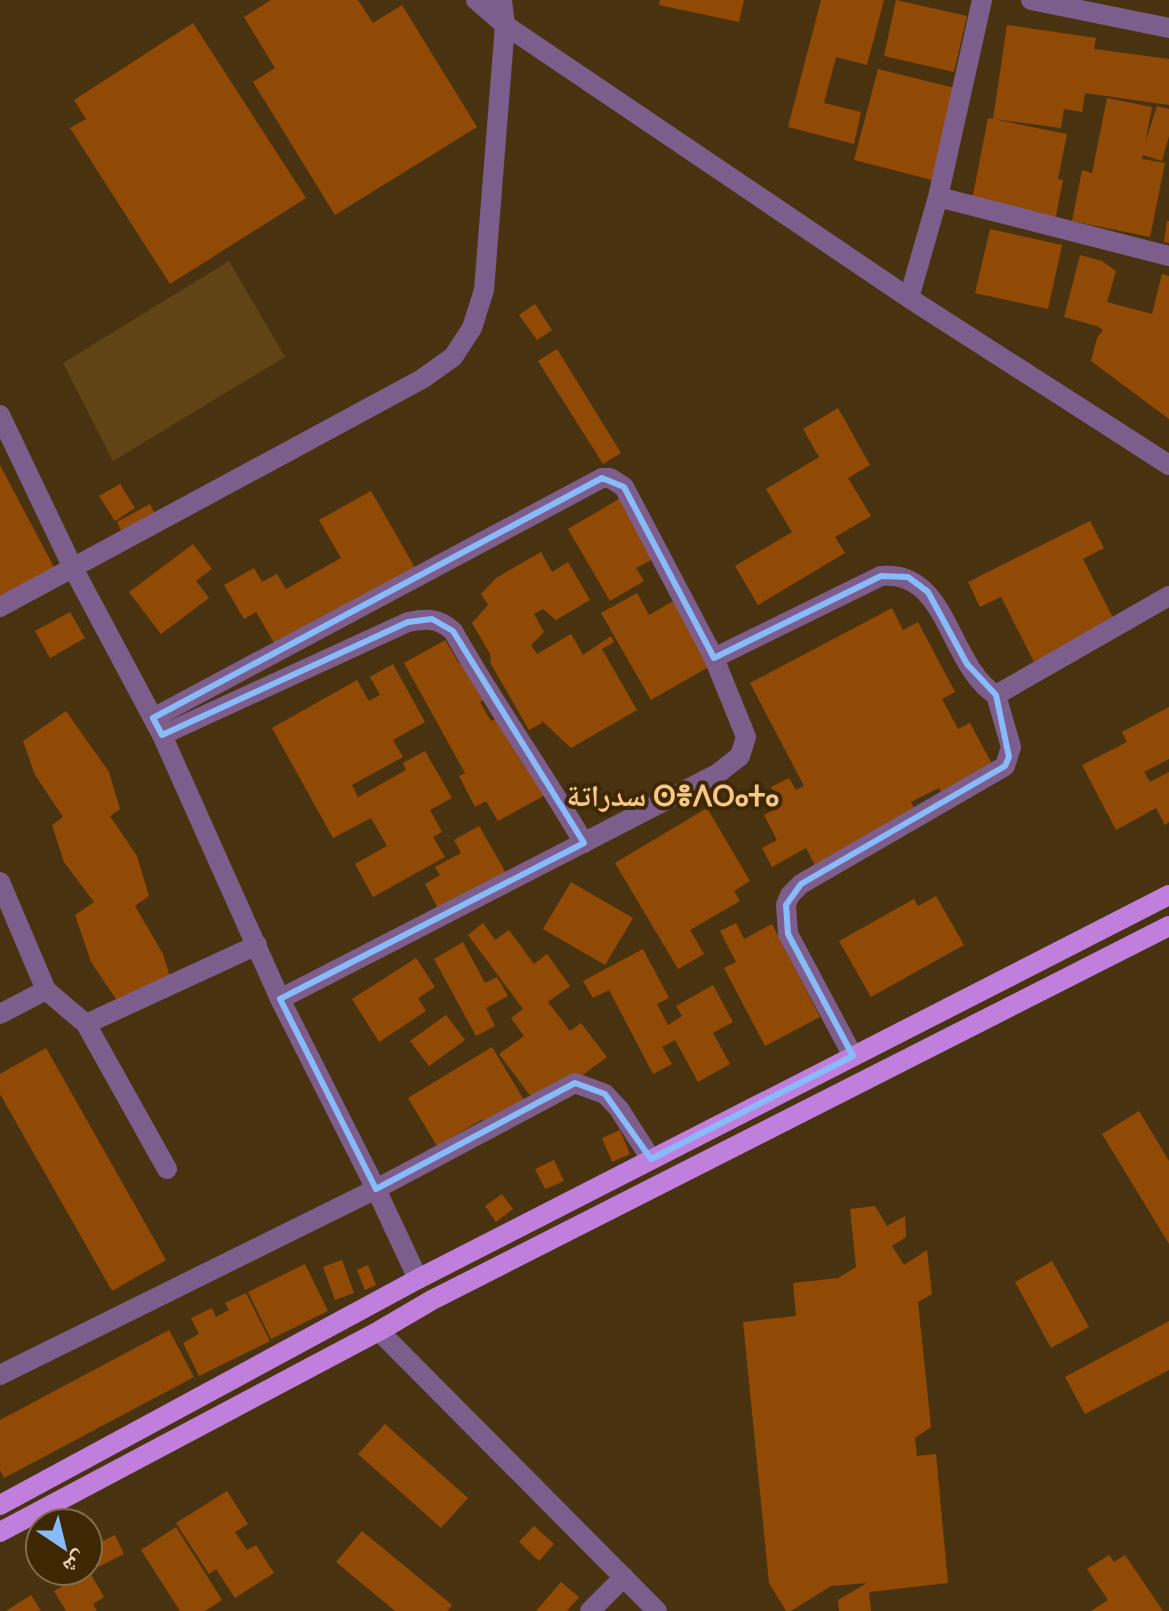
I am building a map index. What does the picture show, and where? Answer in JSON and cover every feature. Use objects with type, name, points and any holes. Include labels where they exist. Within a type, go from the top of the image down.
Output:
[{"type":"main road","points":[[0,1505],[418,1279],[1169,895]]},
{"type":"main road","points":[[0,1532],[432,1300],[1169,926]]},
{"type":"street","points":[[476,0],[505,25],[909,298],[1169,465]]},
{"type":"street","points":[[0,607],[409,386],[453,357],[472,328],[484,290],[505,25],[502,0]]},
{"type":"street","points":[[909,298],[938,197],[982,0]]},
{"type":"street","points":[[1031,0],[1169,28]]},
{"type":"street","points":[[938,197],[1169,256]]},
{"type":"street","points":[[0,415],[73,568],[157,727],[280,999],[418,1279]]},
{"type":"street","points":[[157,727],[602,478],[610,478],[624,487],[714,658],[746,737],[740,756],[717,774],[280,999]]},
{"type":"street","points":[[714,658],[881,576],[895,574],[908,577],[928,592],[967,664],[986,689],[996,695],[1011,747],[1005,766],[801,884],[790,895],[786,905],[788,934],[853,1056]]},
{"type":"street","points":[[996,695],[1169,596]]},
{"type":"street","points":[[157,727],[408,622],[432,619],[453,631],[513,731],[543,772],[584,843]]},
{"type":"street","points":[[0,882],[46,990],[86,1024],[167,1169]]},
{"type":"street","points":[[86,1024],[257,945]]},
{"type":"street","points":[[0,1014],[46,990]]},
{"type":"street","points":[[0,1375],[376,1189],[575,1083],[605,1094],[619,1109],[651,1159]]},
{"type":"street","points":[[379,1331],[657,1611]]},
{"type":"street","points":[[590,1611],[624,1577]]},
{"type":"highlighted area","points":[[602,478],[624,487],[714,658],[881,576],[908,577],[928,592],[967,664],[996,695],[1009,757],[1005,766],[801,884],[786,905],[788,934],[853,1056],[651,1159],[605,1094],[575,1083],[376,1189],[280,999],[584,843],[453,631],[432,619],[408,622],[162,735],[153,718]]},
{"type":"shaded area","points":[[229,261],[285,357],[113,461],[63,363]]},
{"type":"building","points":[[271,0],[358,0],[373,23],[402,5],[477,127],[335,215],[253,82],[275,68],[244,17]]},
{"type":"building","points":[[660,0],[744,0],[739,22],[659,5]]},
{"type":"building","points":[[821,0],[884,0],[867,65],[836,57],[824,103],[861,112],[854,144],[788,127]]},
{"type":"building","points":[[896,0],[967,16],[954,72],[884,56]]},
{"type":"building","points":[[193,23],[306,198],[170,284],[70,128],[86,119],[74,100]]},
{"type":"building","points":[[1007,25],[1096,38],[1094,49],[1169,59],[1169,105],[1085,93],[1082,112],[1064,109],[1061,128],[993,119]]},
{"type":"building","points":[[878,69],[963,90],[940,182],[854,160]]},
{"type":"building","points":[[1107,98],[1152,107],[1145,143],[1157,106],[1169,109],[1169,136],[1162,161],[1143,155],[1142,159],[1165,163],[1150,237],[1072,221],[1082,170],[1092,173]]},
{"type":"building","points":[[988,118],[1067,134],[1058,179],[1063,180],[1055,221],[971,205]]},
{"type":"building","points":[[1169,221],[1169,243],[1164,242]]},
{"type":"building","points":[[990,229],[1062,245],[1048,309],[975,293]]},
{"type":"building","points":[[1080,255],[1102,261],[1116,271],[1107,302],[1152,314],[1162,274],[1169,276],[1169,419],[1091,361],[1097,338],[1103,330],[1064,317]]},
{"type":"building","points":[[535,304],[552,330],[537,340],[519,315]]},
{"type":"building","points":[[557,349],[621,453],[603,464],[538,361]]},
{"type":"building","points":[[838,408],[870,465],[848,478],[871,516],[835,537],[845,553],[758,605],[735,566],[792,532],[766,489],[819,457],[803,429]]},
{"type":"building","points":[[0,465],[57,573],[0,603]]},
{"type":"building","points":[[120,484],[135,508],[115,521],[99,496]]},
{"type":"building","points":[[371,491],[418,573],[280,653],[256,612],[244,619],[224,585],[254,568],[262,582],[277,574],[286,589],[341,558],[319,520]]},
{"type":"building","points":[[624,496],[659,556],[636,568],[644,581],[610,601],[568,529]]},
{"type":"building","points":[[150,504],[158,520],[125,539],[117,522]]},
{"type":"building","points":[[1090,521],[1104,548],[1083,559],[1115,622],[1034,662],[1001,597],[980,607],[968,582]]},
{"type":"building","points":[[193,544],[212,569],[196,581],[209,598],[161,634],[129,592]]},
{"type":"building","points":[[541,552],[552,572],[568,562],[590,600],[556,620],[543,609],[534,614],[544,632],[531,645],[537,654],[571,634],[583,655],[611,636],[614,642],[602,649],[637,710],[571,748],[541,720],[542,723],[529,730],[491,664],[490,654],[472,623],[488,605],[481,594],[496,578]]},
{"type":"building","points":[[637,593],[649,615],[675,600],[712,665],[651,700],[601,613]]},
{"type":"building","points":[[892,608],[903,630],[918,622],[955,692],[942,699],[958,729],[970,723],[992,764],[949,807],[939,788],[911,802],[921,822],[820,875],[806,848],[772,867],[762,848],[777,840],[764,815],[781,806],[771,787],[789,778],[796,790],[804,786],[750,683]]},
{"type":"building","points":[[70,612],[85,638],[50,658],[35,631]]},
{"type":"building","points":[[445,640],[459,663],[471,656],[493,695],[480,702],[491,721],[503,715],[547,794],[498,821],[486,801],[475,807],[459,776],[465,773],[404,663]]},
{"type":"building","points":[[393,664],[425,722],[393,740],[403,757],[352,785],[358,797],[406,770],[403,763],[425,751],[452,798],[430,810],[442,832],[433,837],[445,857],[373,897],[355,864],[387,846],[371,818],[333,838],[272,728],[357,680],[369,701],[380,695],[370,677]]},
{"type":"building","points":[[1169,707],[1169,759],[1144,772],[1150,782],[1169,772],[1169,822],[1165,825],[1156,808],[1116,830],[1082,765],[1127,742],[1122,732]]},
{"type":"building","points":[[66,711],[109,772],[120,809],[110,816],[137,856],[149,896],[135,906],[163,954],[172,984],[122,1008],[91,962],[75,915],[94,902],[64,862],[52,825],[63,817],[35,775],[23,741]]},
{"type":"building","points":[[707,808],[750,881],[734,891],[740,901],[690,930],[704,954],[678,969],[615,863]]},
{"type":"building","points":[[479,826],[510,880],[443,918],[425,884],[440,875],[435,867],[461,853],[454,840]]},
{"type":"building","points":[[571,882],[633,918],[605,965],[543,929]]},
{"type":"building","points":[[936,896],[964,945],[871,997],[839,941],[914,899],[918,906]]},
{"type":"building","points":[[483,923],[495,940],[509,930],[534,964],[547,954],[570,986],[548,1002],[570,1031],[581,1023],[607,1057],[561,1091],[535,1102],[499,1054],[524,1036],[511,1018],[523,1009],[468,935]]},
{"type":"building","points":[[736,923],[744,939],[772,924],[820,1017],[765,1046],[724,968],[736,962],[720,931]]},
{"type":"building","points":[[463,942],[485,983],[497,977],[508,996],[486,1008],[495,1026],[476,1036],[434,959]]},
{"type":"building","points":[[643,949],[669,998],[657,1004],[668,1025],[682,1016],[676,1006],[713,985],[733,1022],[713,1033],[730,1064],[698,1082],[675,1040],[662,1047],[672,1064],[653,1074],[609,990],[593,998],[583,981]]},
{"type":"building","points":[[416,958],[435,987],[418,998],[426,1011],[379,1042],[352,999]]},
{"type":"building","points":[[446,1015],[465,1040],[429,1066],[410,1041]]},
{"type":"building","points":[[492,1047],[527,1105],[489,1129],[483,1119],[437,1146],[408,1098]]},
{"type":"building","points":[[46,1048],[166,1260],[112,1291],[0,1094],[0,1074]]},
{"type":"building","points":[[1139,1111],[1169,1161],[1169,1244],[1102,1134]]},
{"type":"building","points":[[620,1130],[630,1154],[612,1162],[602,1138]]},
{"type":"building","points":[[554,1160],[564,1181],[545,1189],[535,1169]]},
{"type":"building","points":[[502,1194],[513,1209],[496,1222],[485,1206]]},
{"type":"building","points":[[875,1206],[887,1226],[905,1216],[906,1237],[892,1246],[904,1265],[927,1250],[932,1294],[918,1302],[931,1427],[915,1438],[917,1456],[936,1454],[948,1583],[869,1592],[871,1611],[839,1611],[838,1600],[867,1583],[831,1586],[791,1611],[786,1611],[769,1583],[743,1322],[796,1316],[793,1283],[838,1278],[856,1267],[850,1209]]},
{"type":"building","points":[[342,1260],[354,1293],[335,1300],[323,1267]]},
{"type":"building","points":[[1052,1261],[1089,1327],[1051,1348],[1015,1282]]},
{"type":"building","points":[[305,1264],[328,1311],[271,1339],[248,1292]]},
{"type":"building","points":[[368,1265],[376,1285],[365,1290],[357,1270]]},
{"type":"building","points":[[246,1293],[270,1341],[199,1376],[183,1343],[199,1334],[191,1318],[212,1308],[216,1317],[229,1310],[225,1303]]},
{"type":"building","points":[[1169,1321],[1169,1370],[1085,1414],[1065,1377]]},
{"type":"building","points":[[169,1330],[194,1377],[4,1478],[0,1470],[0,1420]]},
{"type":"building","points":[[385,1424],[468,1498],[441,1528],[358,1454]]},
{"type":"building","points":[[227,1491],[248,1524],[235,1532],[247,1550],[256,1545],[274,1573],[235,1598],[216,1569],[209,1574],[176,1523]]},
{"type":"building","points":[[534,1526],[554,1544],[539,1561],[519,1542]]},
{"type":"building","points":[[176,1527],[222,1600],[205,1611],[180,1611],[141,1550]]},
{"type":"building","points":[[362,1531],[452,1605],[447,1611],[395,1611],[336,1562]]},
{"type":"building","points":[[115,1535],[124,1554],[104,1564],[104,1540]]},
{"type":"building","points":[[1109,1555],[1114,1562],[1125,1555],[1163,1611],[1091,1611],[1108,1600],[1087,1569]]},
{"type":"building","points":[[561,1582],[579,1597],[567,1611],[536,1611]]},
{"type":"building","points":[[61,1587],[98,1587],[104,1597],[93,1604],[97,1611],[66,1611],[54,1591]]},
{"type":"building","points":[[31,1595],[41,1611],[6,1611]]},
{"type":"district","name":"سدراتة ⵙⴻⴷⵔⴰⵜⴰ","points":[[673,794]]}]
